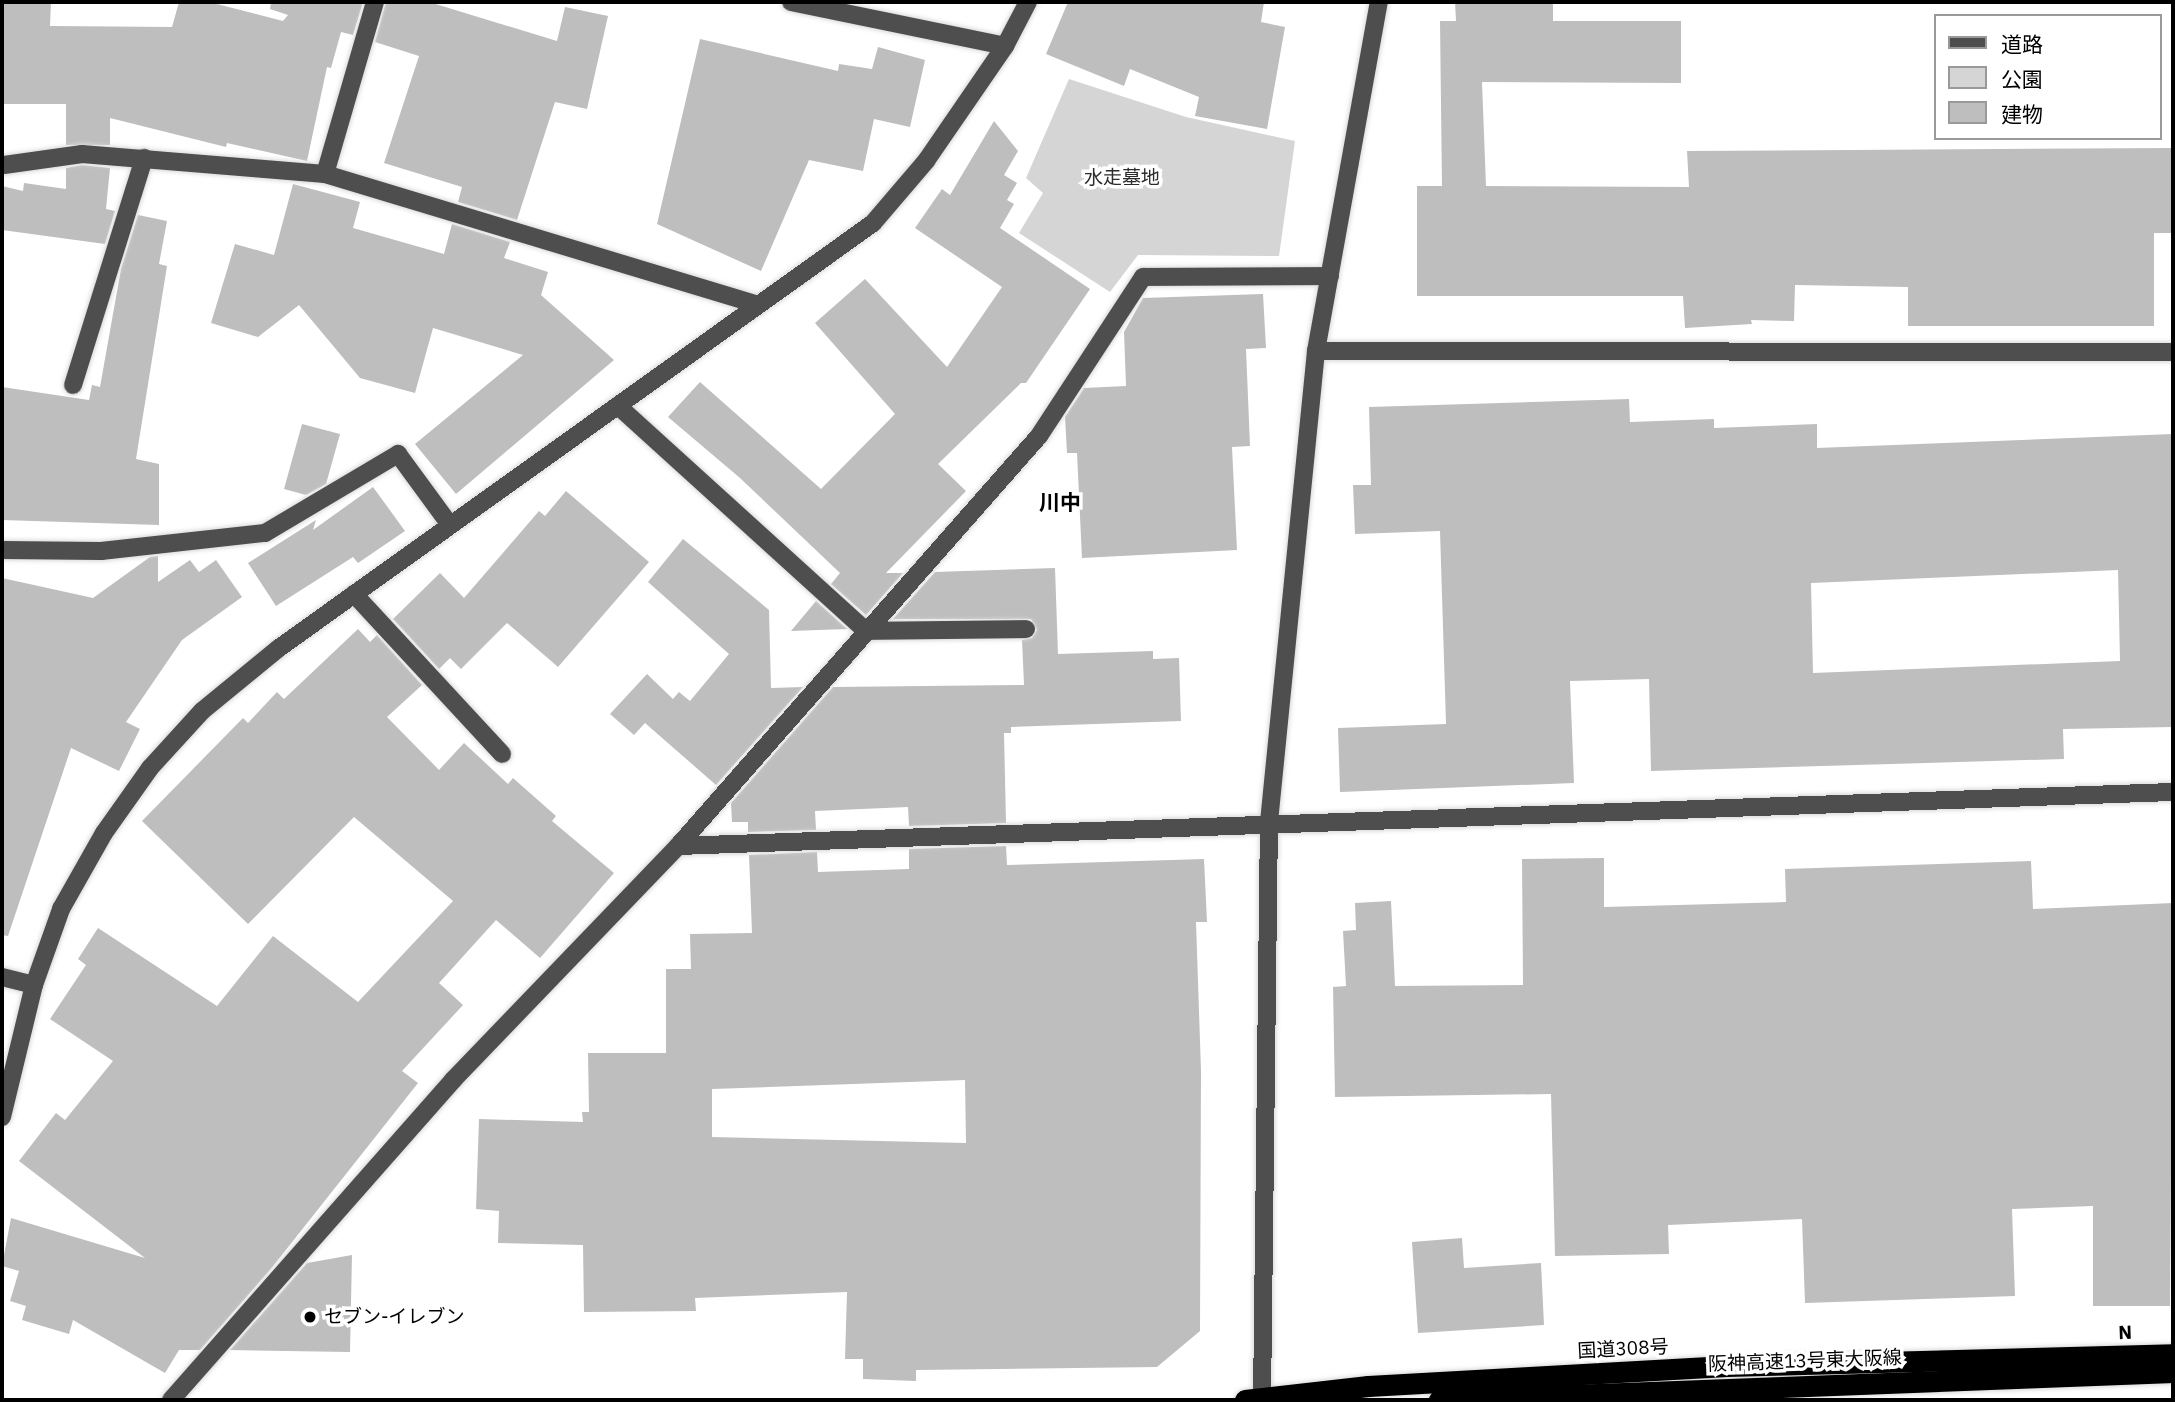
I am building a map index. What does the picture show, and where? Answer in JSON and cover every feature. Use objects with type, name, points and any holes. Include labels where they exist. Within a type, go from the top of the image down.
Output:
[{"type":"highway","name":"国道308号","points":[[1256,1400],[1368,1387],[1726,1366],[2173,1354]]},
{"type":"highway","name":"阪神高速13号東大阪線","points":[[1439,1400],[2173,1372]]},
{"type":"street","points":[[325,174],[375,2]]},
{"type":"street","points":[[791,2],[1004,47]]},
{"type":"street","points":[[2,1117],[34,985],[61,909],[104,833],[150,768],[202,711],[354,594],[873,223],[926,162],[1004,47],[1028,2]]},
{"type":"street","points":[[1256,1400],[1269,822],[1316,351],[1379,2]]},
{"type":"street","points":[[4,165],[82,154],[325,174],[758,305]]},
{"type":"street","points":[[73,385],[144,158]]},
{"type":"street","points":[[171,1400],[453,1080],[678,846],[1039,436],[1143,277],[1330,276]]},
{"type":"street","points":[[1316,351],[2173,352]]},
{"type":"street","points":[[618,406],[866,631],[1026,629]]},
{"type":"street","points":[[2,550],[101,551],[265,533],[398,454],[450,525]]},
{"type":"street","points":[[354,594],[502,754]]},
{"type":"street","points":[[678,846],[1269,822],[2173,792]]},
{"type":"street","points":[[2,977],[34,985]]},
{"type":"green space","name":"水走墓地","points":[[1069,79],[1186,117],[1295,141],[1279,256],[1138,255],[1110,292],[1019,233],[1043,193],[1026,178]]},
{"type":"building","points":[[2,2],[51,2],[50,26],[172,27],[179,2],[209,2],[283,21],[288,15],[270,9],[271,2],[363,2],[353,35],[341,32],[331,68],[327,67],[307,161],[227,143],[226,147],[110,118],[110,145],[66,145],[66,104],[2,104]]},
{"type":"building","points":[[386,2],[429,2],[557,41],[565,7],[608,16],[587,109],[555,102],[517,220],[458,202],[462,187],[384,163],[419,56],[375,42]]},
{"type":"building","points":[[1068,2],[1264,2],[1261,22],[1285,27],[1267,129],[1195,116],[1199,97],[1130,69],[1124,86],[1046,54]]},
{"type":"building","points":[[1455,2],[1553,2],[1553,21],[1681,21],[1681,83],[1482,82],[1486,186],[1689,187],[1687,151],[2172,148],[2172,233],[2154,233],[2154,326],[1908,326],[1908,287],[1795,285],[1794,321],[1751,320],[1752,324],[1685,328],[1683,296],[1417,296],[1417,186],[1442,186],[1440,21],[1456,21]]},
{"type":"building","points":[[700,39],[838,71],[839,64],[872,69],[878,47],[925,60],[910,127],[874,119],[863,171],[809,160],[761,271],[657,224]]},
{"type":"building","points":[[994,121],[1018,151],[1004,175],[1017,183],[1007,200],[1014,204],[1000,228],[1090,289],[1026,383],[1021,383],[938,464],[966,491],[886,573],[903,573],[866,615],[831,584],[840,573],[740,478],[668,417],[700,382],[821,489],[895,414],[815,323],[865,279],[947,367],[1002,287],[915,228],[942,189],[950,195]]},
{"type":"building","points":[[82,165],[110,168],[106,209],[115,211],[105,244],[2,230],[2,186],[23,191],[24,183],[66,189],[66,168]]},
{"type":"building","points":[[293,184],[360,202],[353,228],[444,254],[452,224],[510,242],[504,258],[548,272],[541,295],[614,360],[456,494],[415,444],[523,355],[433,328],[415,393],[360,378],[299,305],[258,337],[211,323],[235,244],[274,255]]},
{"type":"building","points":[[138,215],[167,221],[159,264],[167,266],[136,459],[159,464],[159,525],[2,520],[2,387],[89,400],[92,385],[100,387],[121,269]]},
{"type":"building","points":[[1263,294],[1266,348],[1246,349],[1250,446],[1232,447],[1237,550],[1082,558],[1077,453],[1067,453],[1065,417],[1084,388],[1126,386],[1124,332],[1143,298]]},
{"type":"building","points":[[1629,399],[1630,422],[1714,419],[1714,428],[1817,424],[1817,448],[2173,434],[2173,727],[2063,729],[2064,759],[1651,771],[1649,679],[1570,681],[1574,783],[1340,792],[1338,728],[1446,724],[1440,531],[1355,534],[1353,485],[1371,485],[1369,407]],"holes":[[[2118,570],[2120,661],[1813,673],[1811,583]]]},
{"type":"building","points":[[302,424],[340,434],[326,484],[306,495],[284,489]]},
{"type":"building","points":[[373,487],[405,531],[358,563],[353,557],[276,606],[248,563],[316,520],[313,530]]},
{"type":"building","points":[[566,491],[649,562],[558,667],[507,623],[461,669],[450,658],[439,669],[393,619],[440,573],[464,598],[539,511],[545,516]]},
{"type":"building","points":[[683,539],[769,610],[771,688],[803,687],[716,785],[645,723],[634,735],[610,714],[647,674],[673,699],[679,692],[690,701],[729,654],[648,582]]},
{"type":"building","points":[[158,556],[158,582],[190,560],[199,572],[216,560],[242,597],[182,640],[126,722],[140,729],[119,771],[71,748],[8,936],[2,935],[2,578],[93,598],[150,557]]},
{"type":"building","points":[[1055,568],[1058,654],[1153,651],[1153,659],[1179,658],[1181,721],[1011,727],[1011,733],[1004,733],[1006,823],[909,826],[908,807],[815,811],[816,830],[748,832],[748,822],[732,822],[731,803],[833,687],[1024,685],[1022,640],[1032,638],[1037,630],[1031,619],[893,619],[935,572]]},
{"type":"building","points":[[816,601],[847,629],[791,631]]},
{"type":"building","points":[[358,629],[370,642],[377,635],[422,685],[387,717],[439,770],[464,743],[508,784],[513,778],[556,816],[552,821],[614,873],[540,958],[496,920],[439,983],[463,1005],[402,1071],[418,1083],[270,1270],[200,1350],[179,1350],[165,1373],[73,1320],[69,1334],[22,1320],[26,1306],[10,1301],[19,1271],[2,1266],[11,1218],[145,1258],[19,1161],[56,1113],[65,1120],[113,1061],[50,1019],[86,965],[78,959],[98,928],[217,1006],[273,936],[358,1002],[453,901],[354,817],[248,924],[142,821],[243,718],[248,723],[277,692],[284,699]]},
{"type":"building","points":[[1006,846],[1007,865],[1204,859],[1207,922],[1196,922],[1201,1071],[1200,1331],[1157,1367],[916,1370],[916,1381],[863,1379],[863,1359],[845,1359],[847,1292],[695,1298],[696,1311],[584,1312],[583,1245],[498,1243],[499,1211],[476,1209],[479,1119],[583,1122],[582,1112],[589,1112],[588,1053],[666,1053],[666,969],[691,969],[690,934],[752,933],[749,855],[817,852],[818,872],[909,869],[909,849]],"holes":[[[965,1080],[966,1143],[712,1137],[712,1089]]]},
{"type":"building","points":[[1604,858],[1604,907],[1786,902],[1785,869],[2031,861],[2033,909],[2173,903],[2170,1306],[2093,1306],[2093,1206],[2012,1209],[2015,1296],[1805,1303],[1802,1219],[1668,1225],[1669,1254],[1555,1256],[1551,1094],[1335,1097],[1333,987],[1346,986],[1343,931],[1356,930],[1355,903],[1391,901],[1395,986],[1523,985],[1522,859]]},
{"type":"building","points":[[1462,1238],[1464,1268],[1541,1263],[1544,1325],[1418,1333],[1412,1242]]},
{"type":"building","points":[[352,1255],[350,1352],[230,1350],[307,1263]]},
{"type":"place","name":"セブン-イレブン","points":[[310,1317]]},
{"type":"district","name":"川中","points":[[1060,502]]}]
